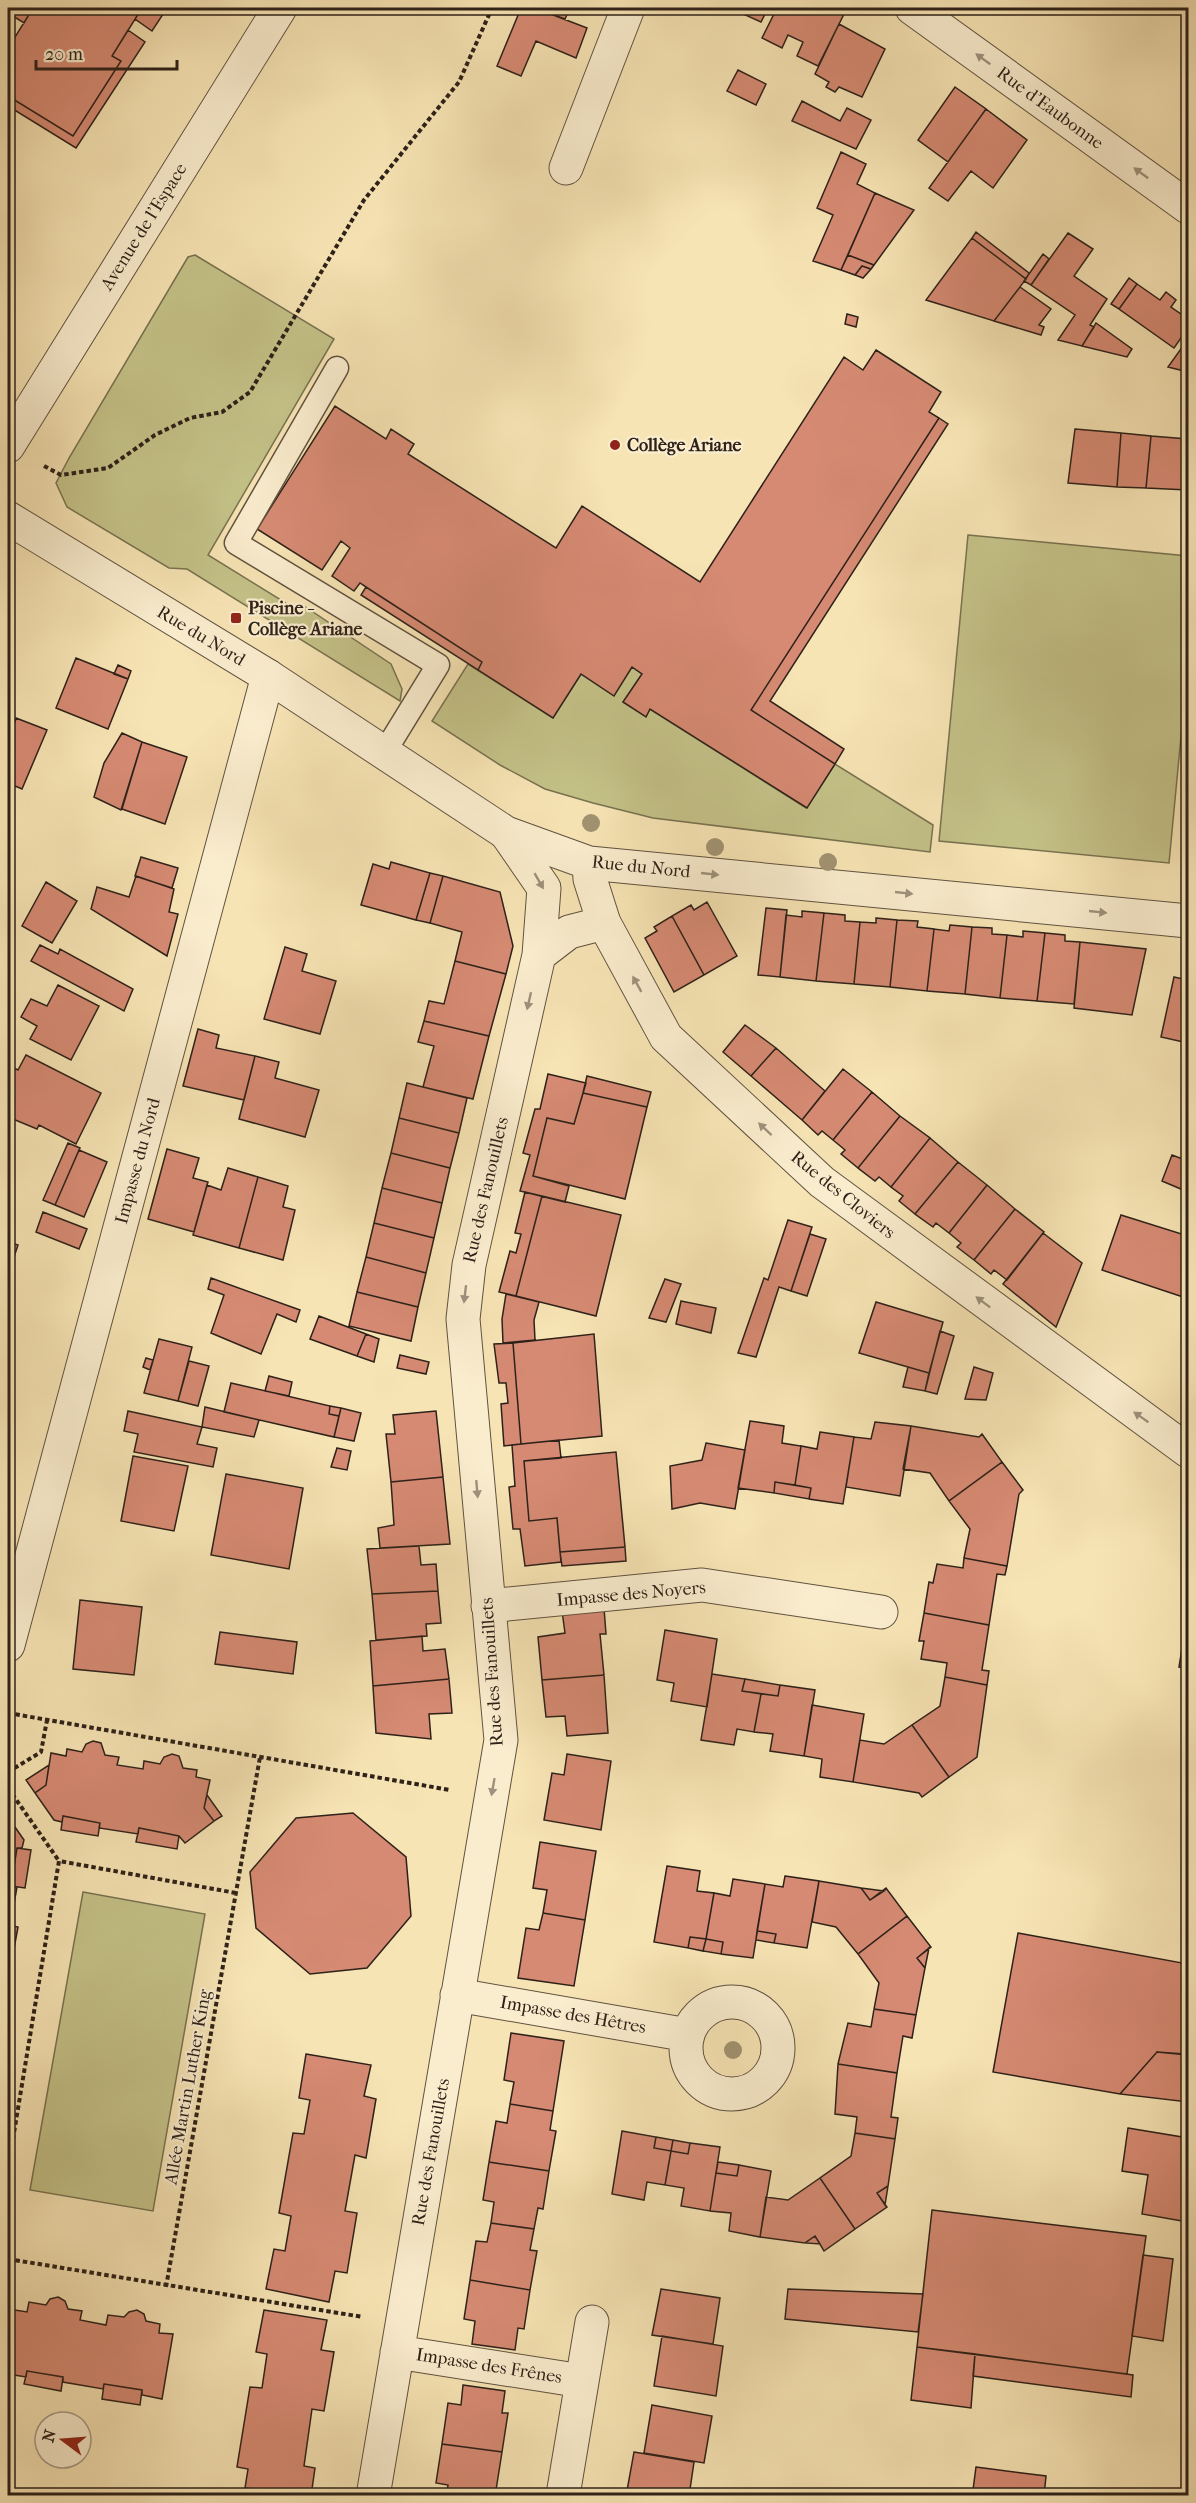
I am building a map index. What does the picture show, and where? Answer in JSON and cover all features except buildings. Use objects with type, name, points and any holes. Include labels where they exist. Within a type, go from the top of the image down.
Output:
[{"type":"street","name":"Avenue de l'Espace","points":[[8,446],[280,8]]},
{"type":"street","points":[[566,168],[628,8]]},
{"type":"street","name":"Rue d'Eaubonne","points":[[912,8],[1188,207]]},
{"type":"street","name":"Rue du Nord","points":[[8,518],[268,676],[506,833],[589,863],[1188,921]]},
{"type":"street","name":"Impasse du Nord","points":[[8,1645],[268,676]]},
{"type":"street","name":"Rue des Fanouillets","points":[[373,2496],[501,1740],[462,1319],[469,1266],[539,955],[544,888],[506,833]]},
{"type":"street","name":"Rue des Cloviers","points":[[589,863],[590,879],[604,923],[666,1037],[822,1182],[1188,1450]]},
{"type":"street","points":[[539,955],[569,932],[604,923]]},
{"type":"street","name":"Impasse des Noyers","points":[[488,1606],[702,1585],[881,1612]]},
{"type":"street","name":"Impasse des Hêtres","points":[[457,1995],[688,2035]]},
{"type":"street","name":"Impasse des Frênes","points":[[562,2495],[592,2322]]},
{"type":"street","name":"Impasse des Frênes","points":[[400,2337],[582,2381]]},
{"type":"lane","points":[[337,368],[236,543],[438,665],[384,753]]},
{"type":"path","points":[[40,465],[62,475],[108,468],[155,435],[190,418],[222,412],[250,392],[364,200],[459,82],[492,8]]},
{"type":"path","points":[[8,1713],[491,1797]]},
{"type":"path","points":[[8,1772],[41,1752],[47,1720]]},
{"type":"path","name":"Allée Martin Luther King","points":[[166,2286],[260,1757]]},
{"type":"path","points":[[8,1788],[59,1861],[8,2169]]},
{"type":"path","points":[[59,1861],[236,1893]]},
{"type":"path","points":[[8,2259],[166,2286],[400,2337]]},
{"type":"shaded area","points":[[195,255],[334,339],[208,555],[297,610],[301,604],[391,664],[402,689],[400,701],[187,569],[169,568],[67,507],[56,483],[188,257]]},
{"type":"shaded area","points":[[968,535],[1188,556],[1188,663],[1169,863],[939,841]]},
{"type":"shaded area","points":[[468,664],[553,718],[581,674],[613,695],[632,667],[642,674],[623,702],[646,716],[650,709],[806,808],[835,764],[933,825],[930,852],[653,818],[545,789],[500,765],[432,721]]},
{"type":"shaded area","points":[[83,1892],[205,1914],[153,2211],[30,2190]]},
{"type":"place","name":"Collège Ariane","points":[[615,445]]},
{"type":"place","name":"Piscine - Collège Ariane","points":[[236,618]]}]
